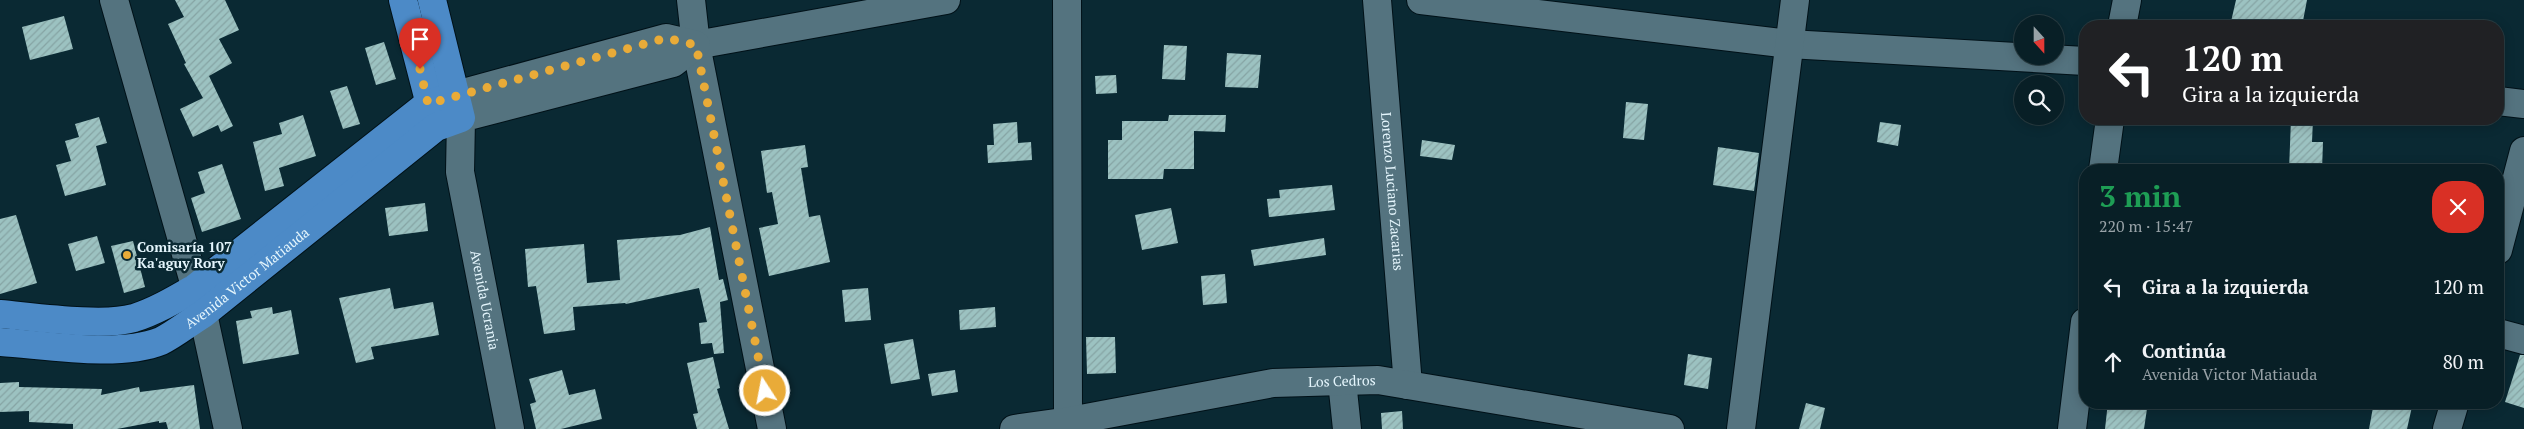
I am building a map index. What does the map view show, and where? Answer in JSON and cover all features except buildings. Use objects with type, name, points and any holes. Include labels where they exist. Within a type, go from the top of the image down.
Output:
[{"type":"main road","name":"Avenida Ucrania","points":[[403,0],[432,115]]},
{"type":"main road","name":"Avenida Ucrania","points":[[432,0],[458,106]]},
{"type":"main road","name":"Avenida Victor Matiauda","points":[[0,314],[94,321],[132,318],[164,306],[195,288],[432,115],[458,106]]},
{"type":"main road","name":"Avenida Victor Matiauda","points":[[0,342],[108,349],[133,348],[161,340],[203,314],[432,115]]},
{"type":"street","points":[[114,0],[203,314],[228,429]]},
{"type":"street","points":[[691,0],[696,45],[772,429]]},
{"type":"street","points":[[458,106],[666,38],[696,45],[946,0]]},
{"type":"street","points":[[1067,0],[1070,425]]},
{"type":"street","name":"Lorenzo Luciano Zacarias","points":[[1377,0],[1408,385]]},
{"type":"street","points":[[1421,0],[1789,44],[2079,61]]},
{"type":"street","points":[[1740,429],[1795,0]]},
{"type":"street","points":[[2123,20],[2127,0]]},
{"type":"street","points":[[2504,102],[2524,104]]},
{"type":"street","name":"Avenida Ucrania","points":[[458,106],[460,172],[510,429]]},
{"type":"street","name":"Avenida Ucrania","points":[[432,115],[460,172]]},
{"type":"street","points":[[2104,164],[2109,125]]},
{"type":"street","points":[[2504,227],[2524,151]]},
{"type":"street","points":[[2504,335],[2524,340]]},
{"type":"street","points":[[2072,429],[2079,371]]},
{"type":"street","name":"Los Cedros","points":[[1014,429],[1070,425],[1273,383],[1378,380],[1670,429]]},
{"type":"street","points":[[1342,381],[1347,429]]},
{"type":"street","points":[[2447,429],[2453,409]]},
{"type":"place","name":"Comisaría 107 Ka'aguy Rory","points":[[127,255]]},
{"type":"route","points":[[420,69],[428,104],[666,38],[696,45],[765,391]]}]
